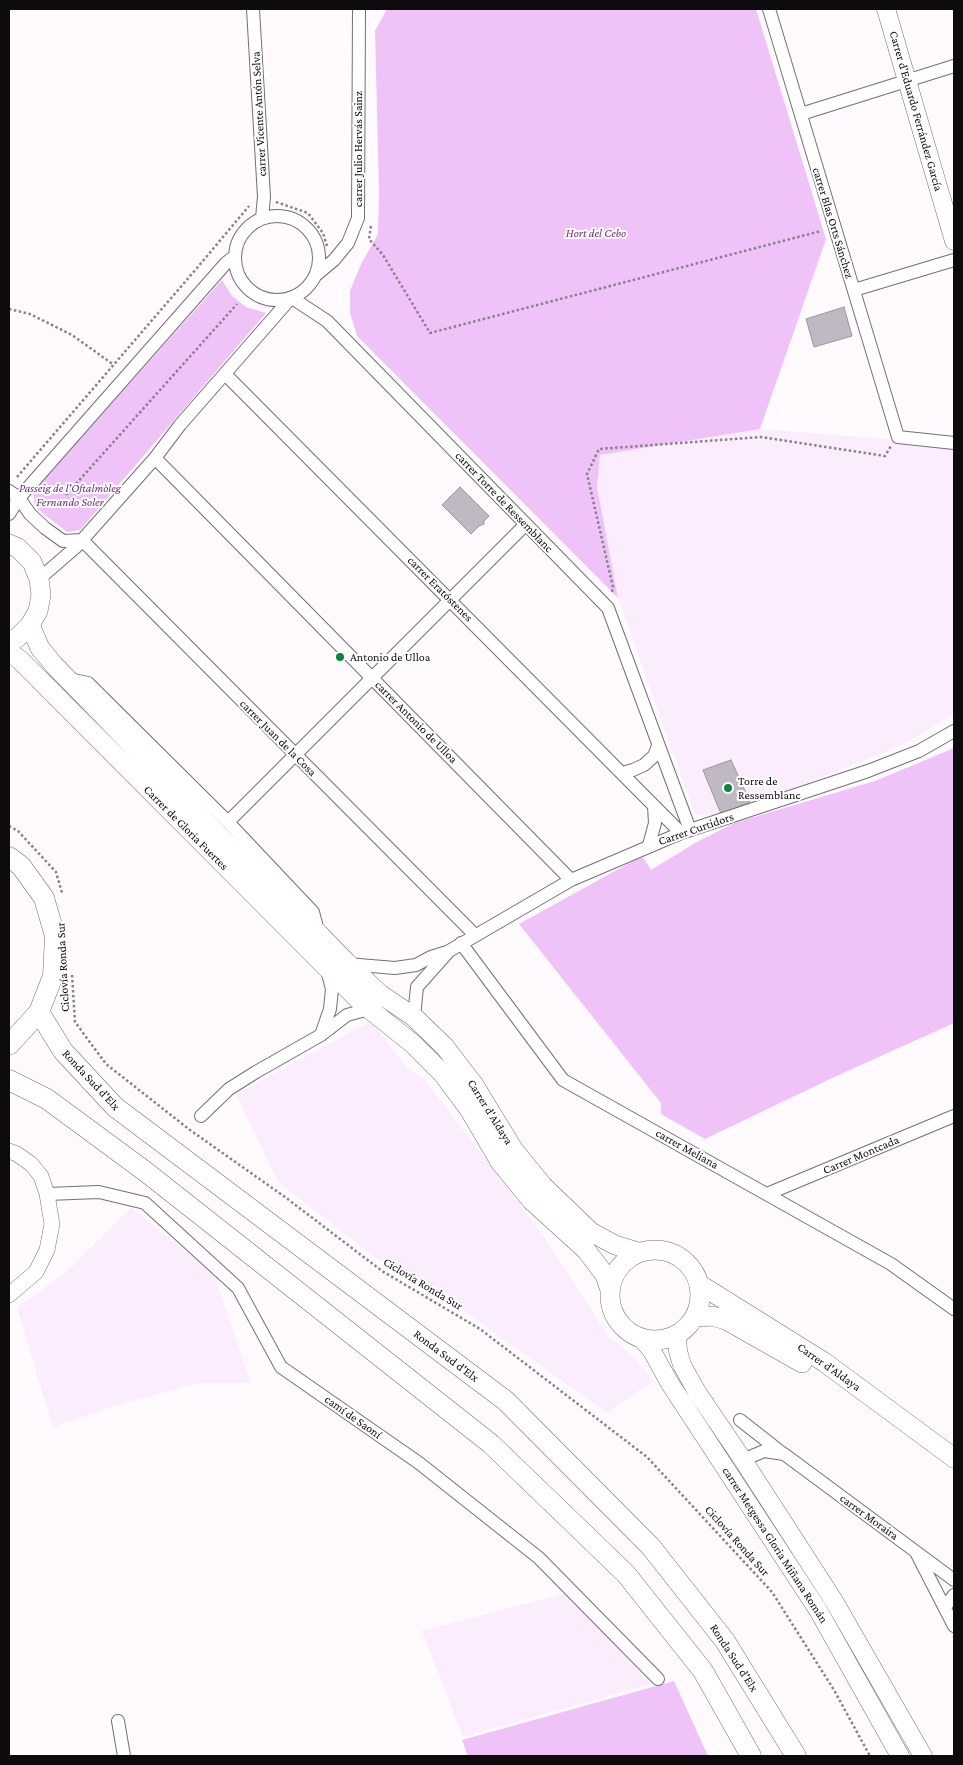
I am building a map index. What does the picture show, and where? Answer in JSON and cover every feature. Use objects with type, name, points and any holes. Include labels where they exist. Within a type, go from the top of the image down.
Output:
[{"type":"highway","points":[[9,857],[21,866],[44,898],[55,936],[53,976],[39,1012],[9,1045]]},
{"type":"highway","name":"Ronda Sud d'Elx","points":[[39,1012],[63,1051],[115,1107],[506,1401],[651,1547],[725,1641],[796,1756]]},
{"type":"highway","points":[[9,1080],[47,1099],[146,1172],[491,1444],[626,1574],[703,1671],[751,1756]]},
{"type":"main road","name":"Carrer d'Eduardo Ferrández García","points":[[886,9],[954,241]]},
{"type":"main road","points":[[9,544],[18,548],[32,562],[39,580],[41,595],[38,611],[30,625],[16,638],[9,641]]},
{"type":"main road","name":"Carrer de Gloria Fuertes","points":[[30,625],[40,648],[68,679],[216,833],[347,964]]},
{"type":"main road","name":"Carrer de Gloria Fuertes","points":[[9,652],[20,660],[327,970],[366,1006]]},
{"type":"main road","name":"Carrer d'Aldaya","points":[[347,964],[380,994],[414,1017],[445,1047],[474,1085],[513,1148],[543,1186],[591,1232],[615,1245],[638,1252]]},
{"type":"main road","name":"Carrer d'Aldaya","points":[[366,1006],[413,1044],[443,1074],[468,1109],[500,1162],[531,1200],[586,1250],[605,1274],[610,1290]]},
{"type":"main road","points":[[651,1249],[664,1250],[676,1254],[687,1262],[695,1272],[699,1284],[701,1296],[695,1317],[687,1328],[666,1340],[642,1339],[630,1334],[614,1315],[610,1303],[612,1278],[627,1258],[638,1252],[651,1249]]},
{"type":"main road","name":"Carrer d'Aldaya","points":[[699,1284],[824,1362],[954,1458]]},
{"type":"main road","name":"Carrer d'Aldaya","points":[[695,1317],[712,1316],[726,1320],[795,1358],[837,1386],[954,1472]]},
{"type":"main road","name":"carrer Metgessa Gloria Miñana Román","points":[[677,1335],[678,1351],[682,1365],[697,1392],[834,1601],[923,1756]]},
{"type":"main road","name":"carrer Metgessa Gloria Miñana Román","points":[[642,1339],[652,1351],[668,1382],[818,1610],[900,1756]]},
{"type":"street","name":"carrer Vicente Antón Selva","points":[[253,9],[264,197],[262,218]]},
{"type":"street","name":"carrer Blas Orts Sánchez","points":[[770,9],[898,437]]},
{"type":"street","name":"carrer Julio Hervás Sainz","points":[[316,275],[334,260],[348,243],[358,218],[362,11]]},
{"type":"street","points":[[801,114],[954,66]]},
{"type":"street","points":[[39,580],[82,540],[155,458],[180,425],[291,298],[306,290],[316,275],[320,257],[316,240],[303,224],[291,218],[277,215],[262,218],[245,231],[238,243],[235,263],[239,276],[252,292],[268,300],[291,298]]},
{"type":"street","points":[[9,514],[14,495],[226,263],[235,256]]},
{"type":"street","points":[[854,290],[954,260]]},
{"type":"street","name":"carrer Torre de Ressemblanc","points":[[291,298],[327,321],[608,608],[658,746],[685,831]]},
{"type":"street","name":"carrer Eratóstenes","points":[[225,374],[654,806],[685,831]]},
{"type":"street","points":[[898,437],[954,443]]},
{"type":"street","name":"carrer Antonio de Ulloa","points":[[155,458],[571,880]]},
{"type":"street","points":[[14,495],[35,518],[63,541],[82,540]]},
{"type":"street","points":[[228,822],[526,524]]},
{"type":"street","name":"carrer Juan de la Cosa","points":[[82,540],[475,935]]},
{"type":"street","name":"Carrer de Gloria Fuertes","points":[[68,679],[88,682],[228,822],[313,912],[319,934]]},
{"type":"street","name":"Carrer Curtidors","points":[[347,964],[400,968],[416,965],[431,957],[449,951],[571,880],[649,846],[685,831],[850,778],[919,751],[954,732]]},
{"type":"street","points":[[622,773],[644,765],[654,756],[658,746]]},
{"type":"street","points":[[649,846],[655,823],[654,806]]},
{"type":"street","name":"carrer Meliana","points":[[461,944],[564,1080],[891,1264],[954,1309]]},
{"type":"street","name":"Carrer Curtidors","points":[[414,1017],[416,987],[449,951]]},
{"type":"street","points":[[321,1035],[330,1009],[332,989],[327,970]]},
{"type":"street","points":[[201,1116],[229,1089],[321,1035],[348,1015],[366,1006]]},
{"type":"street","name":"Carrer Montcada","points":[[767,1194],[954,1116]]},
{"type":"street","points":[[9,1150],[31,1164],[41,1176],[48,1194],[52,1224],[47,1250],[36,1272],[9,1295]]},
{"type":"street","name":"camí de Saoní","points":[[48,1194],[99,1192],[145,1203],[238,1288],[281,1367],[419,1463],[539,1558],[658,1679]]},
{"type":"street","name":"carrer Moraira","points":[[740,1420],[954,1580]]},
{"type":"street","name":"carrer Moraira","points":[[743,1460],[764,1451],[784,1454]]},
{"type":"street","points":[[916,1552],[954,1626]]},
{"type":"street","points":[[945,1607],[954,1595]]},
{"type":"street","points":[[118,1721],[124,1756]]},
{"type":"path","points":[[358,218],[372,220],[369,239],[383,255],[430,333],[834,227]]},
{"type":"path","points":[[66,495],[237,304]]},
{"type":"path","points":[[9,309],[30,314],[72,335],[114,365]]},
{"type":"path","points":[[608,608],[613,587],[588,474],[598,449],[761,437],[885,456],[898,437]]},
{"type":"path","points":[[9,826],[18,832],[56,872],[64,900]]},
{"type":"path","name":"Ciclovía Ronda Sur","points":[[72,966],[75,1022],[106,1064],[190,1130],[285,1197],[382,1271],[480,1329],[647,1457],[772,1592],[834,1690],[870,1756]]},
{"type":"shaded area","points":[[760,429],[888,439],[954,447],[954,714],[903,745],[721,817],[695,814],[618,598],[597,487],[600,455]]},
{"type":"shaded area","points":[[371,1021],[406,1067],[424,1079],[547,1241],[607,1335],[635,1358],[653,1381],[607,1413],[439,1293],[376,1258],[278,1182],[236,1094]]},
{"type":"shaded area","points":[[131,1208],[213,1273],[251,1383],[198,1383],[111,1407],[53,1427],[17,1307],[63,1275]]},
{"type":"shaded area","points":[[567,1593],[651,1684],[463,1737],[422,1631]]},
{"type":"green space","name":"Hort del Cebo","points":[[387,9],[756,9],[826,239],[760,429],[600,455],[597,487],[618,598],[357,336],[350,313],[350,291],[361,264],[378,234],[379,190],[375,31]]},
{"type":"green space","name":"Passeig de l'Oftalmòleg Fernando Soler","points":[[222,280],[232,296],[246,307],[266,313],[80,530],[67,532],[35,507],[33,491]]},
{"type":"green space","points":[[954,748],[954,1023],[830,1079],[705,1139],[661,1114],[661,1103],[519,924],[633,861],[643,857],[651,870],[695,843],[734,823],[875,781]]},
{"type":"green space","points":[[674,1681],[708,1756],[468,1756],[462,1740]]},
{"type":"building","points":[[844,307],[852,336],[814,347],[806,319]]},
{"type":"building","points":[[460,487],[489,516],[484,521],[484,524],[471,534],[442,505]]},
{"type":"building","name":"Torre de Ressemblanc","points":[[731,760],[750,802],[721,814],[703,770]]},
{"type":"place","name":"Antonio de Ulloa","points":[[340,657]]},
{"type":"place","name":"Torre de Ressemblanc","points":[[728,788]]}]
